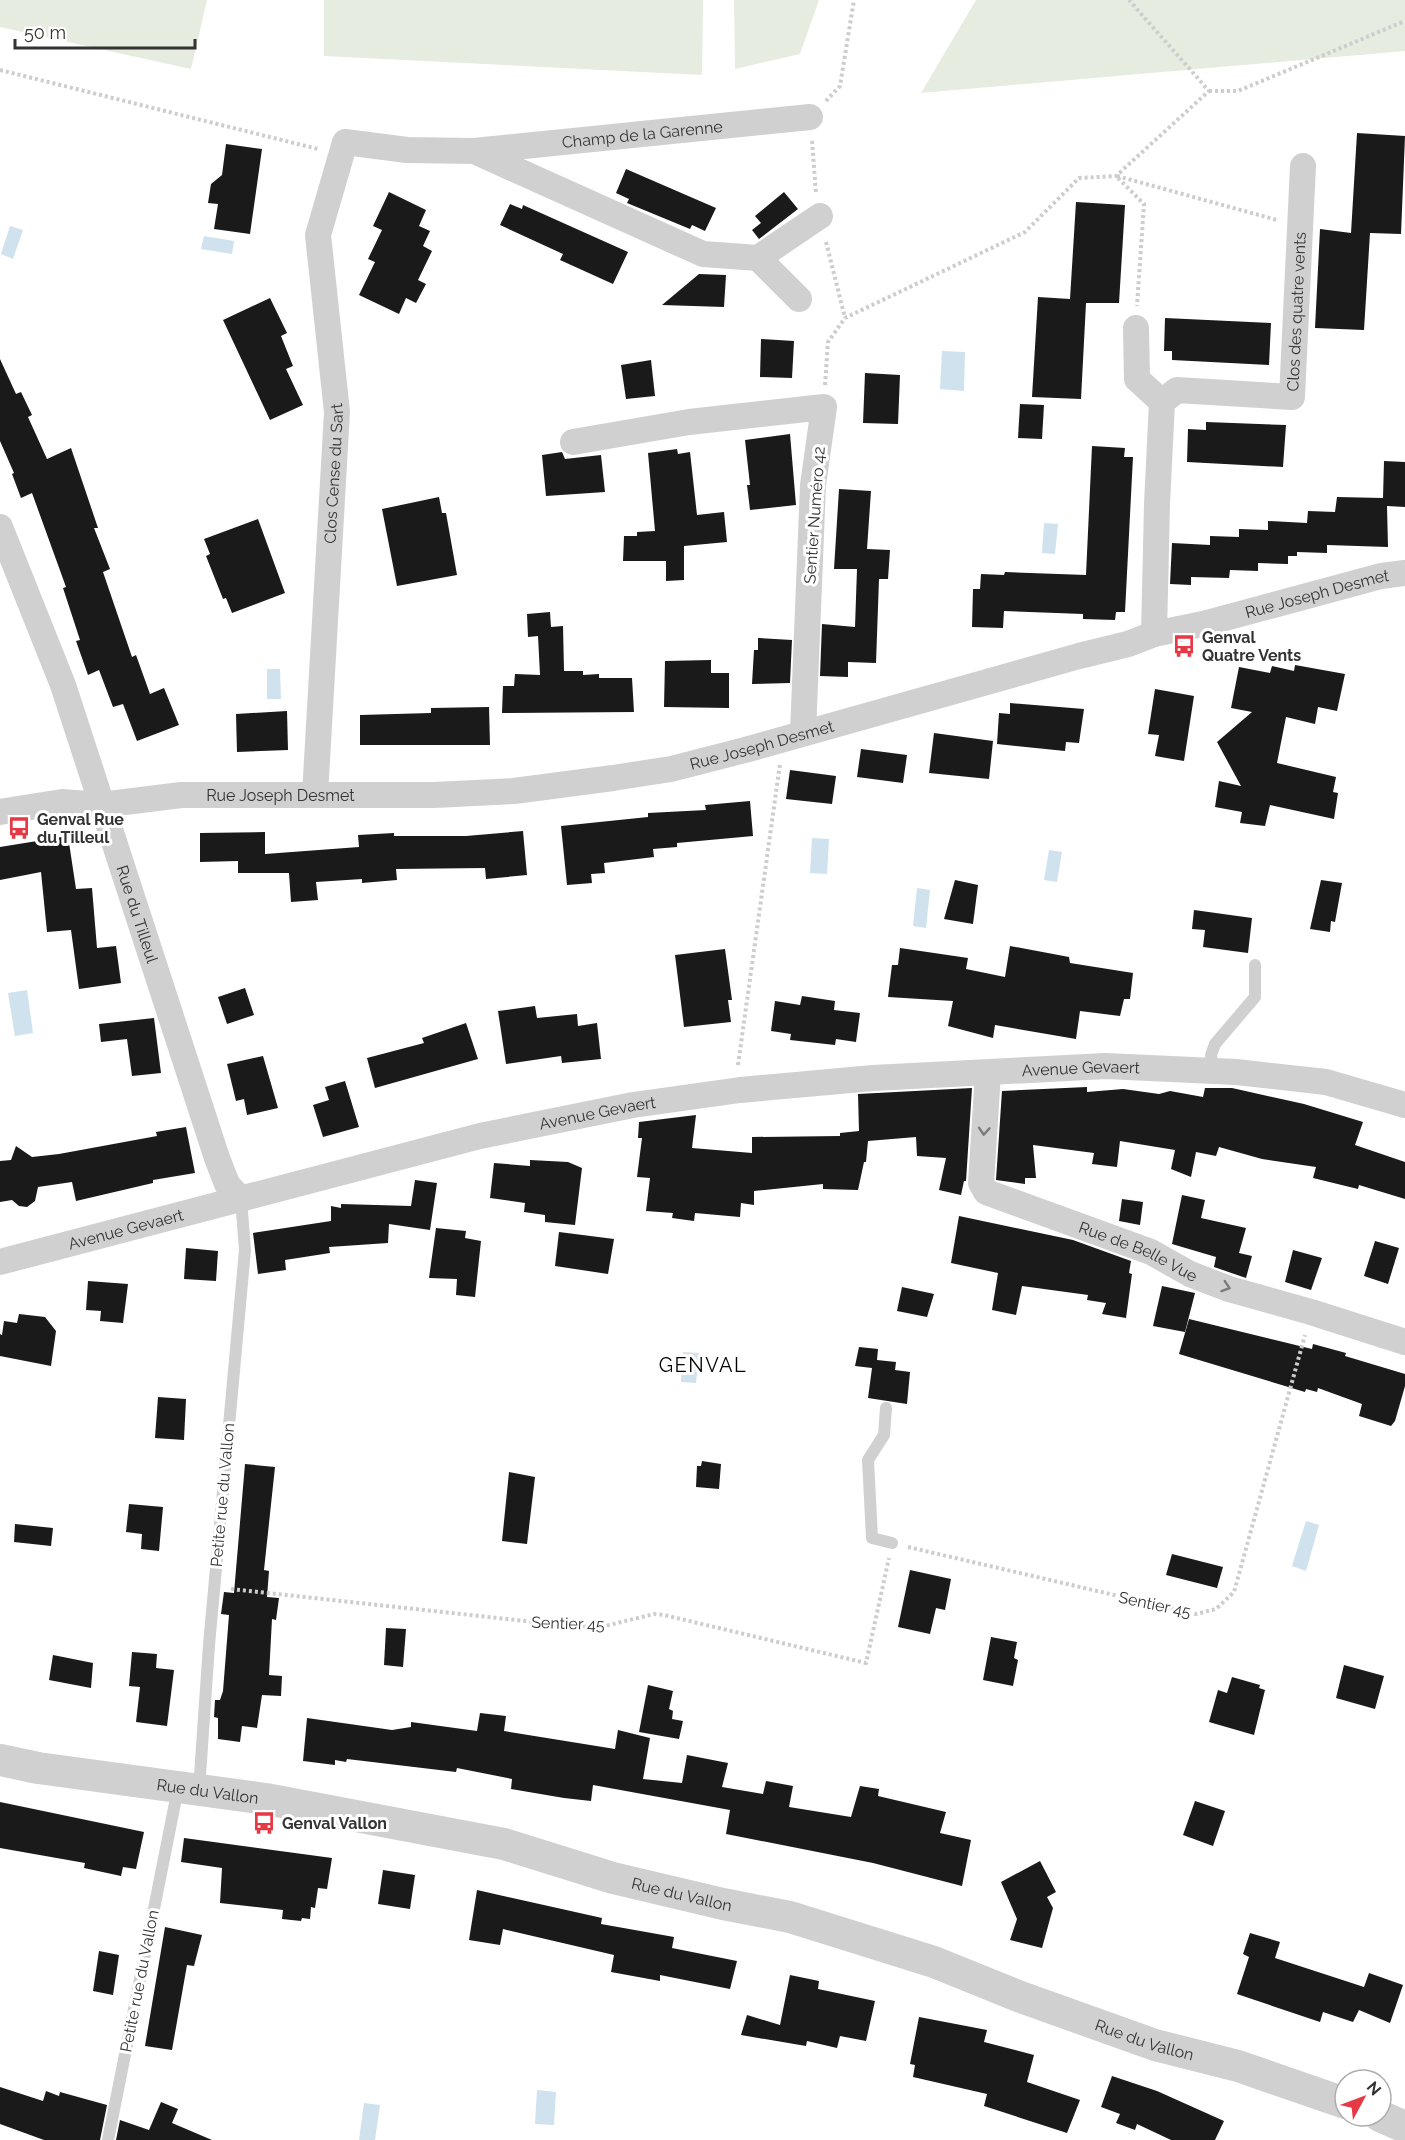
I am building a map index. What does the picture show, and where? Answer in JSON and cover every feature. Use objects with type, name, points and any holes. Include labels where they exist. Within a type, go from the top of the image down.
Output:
[{"type":"street","name":"Champ de la Garenne","points":[[339,155],[345,142],[407,150],[474,151],[810,117]]},
{"type":"street","name":"Champ de la Garenne","points":[[474,151],[703,254],[758,258]]},
{"type":"street","name":"Clos Cense du Sart","points":[[315,795],[337,412],[318,235],[339,155]]},
{"type":"street","name":"Clos des quatre vents","points":[[1162,402],[1178,390],[1292,397],[1303,166]]},
{"type":"street","points":[[800,298],[758,258],[820,216]]},
{"type":"street","points":[[1136,328],[1137,379],[1162,402],[1154,634]]},
{"type":"street","points":[[573,442],[689,422],[824,407]]},
{"type":"street","name":"Sentier Numéro 42","points":[[793,736],[813,484],[824,407]]},
{"type":"street","name":"Rue du Tilleul","points":[[0,527],[63,685],[217,1158],[227,1184],[240,1199]]},
{"type":"street","name":"Rue Joseph Desmet","points":[[0,812],[62,802],[101,805],[181,795],[434,795],[514,791],[672,769],[1128,644],[1154,634],[1203,624],[1381,576],[1405,573]]},
{"type":"street","name":"Avenue Gevaert","points":[[0,1262],[552,1120],[633,1105],[740,1090],[873,1078],[1106,1066],[1212,1071],[1326,1082],[1405,1105]]},
{"type":"street","name":"Rue de Belle Vue","points":[[988,1073],[981,1182],[986,1192],[1151,1252],[1190,1274],[1229,1289],[1405,1342]]},
{"type":"street","name":"Rue du Vallon","points":[[0,1760],[38,1768],[266,1799],[504,1844],[613,1878],[723,1905],[790,1917],[934,1962],[1018,1996],[1155,2045],[1238,2066],[1333,2099]]},
{"type":"lane","points":[[1212,1071],[1211,1056],[1215,1044],[1255,997],[1255,964]]},
{"type":"lane","name":"Petite rue du Vallon","points":[[108,2140],[188,1789],[214,1587],[245,1250],[240,1199]]},
{"type":"lane","points":[[886,1408],[884,1435],[868,1460],[867,1475],[872,1538],[892,1543]]},
{"type":"path","points":[[845,318],[820,216],[810,117],[840,86],[854,0]]},
{"type":"path","points":[[1129,0],[1209,91]]},
{"type":"path","points":[[1116,176],[1209,91],[1238,91],[1405,21]]},
{"type":"path","points":[[0,70],[339,155]]},
{"type":"path","points":[[1116,176],[1144,204],[1136,328]]},
{"type":"path","points":[[824,407],[828,342],[845,318],[1025,232],[1080,178],[1116,176],[1299,225]]},
{"type":"path","points":[[740,1090],[737,1072],[793,736]]},
{"type":"path","name":"Sentier 45","points":[[214,1587],[562,1625],[601,1627],[654,1614],[664,1615],[866,1663],[892,1543],[1196,1614],[1216,1609],[1234,1592],[1311,1312]]},
{"type":"shaded area","points":[[0,0],[207,0],[191,69],[0,27]]},
{"type":"shaded area","points":[[324,0],[703,0],[702,75],[324,56]]},
{"type":"shaded area","points":[[734,0],[819,0],[800,54],[735,69]]},
{"type":"shaded area","points":[[976,0],[1405,0],[1405,51],[921,93]]},
{"type":"water","points":[[10,226],[23,230],[13,259],[1,254]]},
{"type":"water","points":[[204,236],[234,241],[232,254],[201,249]]},
{"type":"water","points":[[942,351],[965,352],[964,391],[940,389]]},
{"type":"water","points":[[1044,523],[1058,524],[1055,554],[1042,553]]},
{"type":"water","points":[[267,669],[280,669],[281,699],[267,699]]},
{"type":"water","points":[[812,838],[829,839],[827,874],[810,873]]},
{"type":"water","points":[[1049,850],[1062,852],[1057,882],[1044,880]]},
{"type":"water","points":[[917,888],[930,890],[926,928],[913,926]]},
{"type":"water","points":[[27,990],[33,1033],[15,1036],[8,993]]},
{"type":"water","points":[[683,1352],[699,1353],[696,1383],[681,1382]]},
{"type":"water","points":[[1306,1521],[1319,1525],[1306,1571],[1292,1566]]},
{"type":"water","points":[[537,2090],[556,2092],[554,2125],[535,2124]]},
{"type":"water","points":[[364,2103],[380,2105],[375,2140],[359,2140]]},
{"type":"building","points":[[1357,133],[1405,136],[1401,234],[1370,233],[1364,330],[1315,328],[1320,229],[1351,233]]},
{"type":"building","points":[[226,144],[262,149],[250,234],[214,229],[218,204],[208,203],[211,184],[222,175]]},
{"type":"building","points":[[626,169],[716,208],[705,231],[692,225],[690,229],[627,203],[629,199],[616,193]]},
{"type":"building","points":[[389,192],[426,210],[419,226],[430,231],[423,246],[432,251],[418,280],[426,284],[416,303],[406,298],[399,314],[359,295],[375,262],[368,259],[382,230],[373,226]]},
{"type":"building","points":[[784,192],[798,209],[759,239],[752,230],[761,223],[755,216]]},
{"type":"building","points":[[1076,202],[1125,205],[1119,303],[1086,303],[1081,399],[1032,397],[1038,297],[1070,299]]},
{"type":"building","points":[[510,204],[522,209],[523,205],[628,252],[613,284],[560,260],[563,254],[500,225]]},
{"type":"building","points":[[699,274],[726,275],[724,307],[662,305]]},
{"type":"building","points":[[270,298],[287,333],[281,336],[293,366],[286,369],[303,405],[270,420],[223,320]]},
{"type":"building","points":[[1165,318],[1271,323],[1269,365],[1172,360],[1172,351],[1164,351]]},
{"type":"building","points":[[761,339],[794,341],[792,378],[760,377]]},
{"type":"building","points":[[0,359],[16,394],[21,392],[32,415],[28,417],[47,459],[71,448],[98,528],[94,528],[110,569],[103,572],[132,657],[136,655],[150,694],[164,688],[179,725],[137,741],[123,704],[113,707],[99,670],[88,675],[76,641],[80,640],[63,588],[66,587],[32,493],[21,498],[12,474],[14,473],[0,441]]},
{"type":"building","points":[[651,360],[655,396],[626,399],[621,365]]},
{"type":"building","points":[[865,373],[900,375],[898,424],[863,423]]},
{"type":"building","points":[[1020,404],[1044,405],[1042,439],[1018,438]]},
{"type":"building","points":[[1206,422],[1286,425],[1283,467],[1187,462],[1188,429],[1206,430]]},
{"type":"building","points":[[790,434],[796,505],[750,510],[745,440]]},
{"type":"building","points":[[1092,446],[1125,448],[1124,457],[1133,457],[1125,612],[1116,612],[1115,620],[1083,619],[1083,614],[1004,611],[1003,628],[972,627],[973,589],[980,589],[981,574],[1004,575],[1005,572],[1086,575]]},
{"type":"building","points":[[677,449],[678,454],[690,452],[697,515],[724,512],[727,542],[684,546],[684,580],[666,581],[666,561],[623,561],[624,536],[637,536],[637,532],[655,531],[648,453]]},
{"type":"building","points":[[562,452],[565,459],[601,455],[605,492],[546,496],[542,455]]},
{"type":"building","points":[[1384,461],[1405,462],[1405,507],[1387,506],[1388,547],[1327,545],[1327,553],[1297,552],[1297,556],[1288,556],[1288,564],[1258,563],[1258,571],[1230,570],[1229,578],[1191,577],[1191,585],[1170,584],[1172,543],[1210,545],[1210,536],[1239,537],[1239,529],[1268,530],[1268,521],[1307,523],[1308,511],[1335,512],[1337,497],[1383,498]]},
{"type":"building","points":[[839,489],[871,491],[867,549],[890,550],[888,579],[879,579],[876,663],[848,662],[848,677],[820,676],[822,624],[855,627],[857,569],[834,569]]},
{"type":"building","points":[[439,497],[442,513],[446,513],[457,575],[397,586],[382,509]]},
{"type":"building","points":[[258,519],[285,593],[232,613],[226,598],[223,599],[206,556],[210,554],[204,539]]},
{"type":"building","points":[[550,612],[551,627],[563,626],[564,671],[583,671],[583,675],[599,674],[599,678],[632,678],[634,712],[502,713],[503,686],[514,686],[515,674],[540,675],[538,636],[528,637],[527,614]]},
{"type":"building","points":[[758,638],[792,640],[790,683],[752,684],[754,650],[758,650]]},
{"type":"building","points":[[711,660],[711,673],[729,673],[729,708],[664,707],[665,661]]},
{"type":"building","points":[[1295,665],[1345,674],[1337,711],[1318,707],[1315,724],[1286,717],[1277,763],[1336,777],[1333,792],[1338,793],[1334,819],[1270,805],[1265,826],[1240,823],[1242,812],[1215,807],[1219,781],[1241,786],[1217,742],[1252,712],[1231,708],[1239,667],[1270,673],[1272,666],[1294,671]]},
{"type":"building","points":[[1155,689],[1194,696],[1184,761],[1155,756],[1159,735],[1148,734]]},
{"type":"building","points":[[1010,703],[1084,709],[1079,743],[1066,742],[1065,751],[997,744],[999,713],[1010,714]]},
{"type":"building","points":[[489,707],[490,745],[360,745],[360,715],[431,713],[431,708]]},
{"type":"building","points":[[287,711],[288,750],[237,752],[236,714]]},
{"type":"building","points":[[934,733],[993,741],[989,779],[929,773]]},
{"type":"building","points":[[861,749],[907,755],[903,783],[857,777]]},
{"type":"building","points":[[790,770],[836,776],[832,804],[786,799]]},
{"type":"building","points":[[750,801],[753,836],[677,843],[677,847],[653,849],[654,857],[604,863],[605,873],[591,874],[592,883],[567,885],[561,826],[648,817],[648,813],[706,810],[705,805]]},
{"type":"building","points":[[523,831],[527,875],[486,879],[485,868],[396,869],[397,880],[362,883],[362,879],[316,882],[318,900],[291,902],[289,873],[238,873],[238,861],[200,862],[200,833],[265,832],[265,854],[359,847],[358,835],[394,833],[394,836],[466,836]]},
{"type":"building","points":[[68,836],[76,889],[92,888],[97,948],[116,946],[121,983],[79,989],[71,930],[47,932],[41,872],[0,880],[0,847]]},
{"type":"building","points":[[955,880],[978,885],[973,924],[944,919]]},
{"type":"building","points":[[1321,880],[1342,883],[1335,922],[1331,921],[1330,932],[1310,929]]},
{"type":"building","points":[[1194,910],[1252,918],[1248,953],[1203,947],[1205,930],[1192,929]]},
{"type":"building","points":[[1010,946],[1069,957],[1070,963],[1133,973],[1130,999],[1124,999],[1120,1016],[1080,1011],[1076,1039],[995,1025],[993,1038],[948,1026],[953,1001],[888,997],[892,965],[898,965],[900,948],[968,958],[966,969],[1005,977]]},
{"type":"building","points":[[725,949],[732,1000],[728,1000],[731,1022],[684,1027],[675,955]]},
{"type":"building","points":[[245,988],[254,1015],[227,1024],[218,997]]},
{"type":"building","points":[[802,996],[835,1001],[834,1010],[860,1013],[856,1042],[836,1039],[835,1045],[790,1040],[791,1034],[771,1031],[775,1001],[800,1005]]},
{"type":"building","points":[[535,1006],[537,1018],[577,1014],[578,1026],[597,1023],[601,1059],[562,1063],[561,1056],[506,1064],[498,1011]]},
{"type":"building","points":[[154,1018],[161,1073],[132,1076],[127,1039],[101,1042],[99,1024]]},
{"type":"building","points":[[466,1023],[478,1059],[375,1088],[367,1058],[424,1043],[422,1038]]},
{"type":"building","points":[[263,1056],[278,1108],[247,1115],[244,1099],[236,1101],[227,1064]]},
{"type":"building","points":[[345,1081],[359,1127],[323,1137],[313,1105],[329,1100],[325,1087]]},
{"type":"building","points":[[1087,1087],[1087,1092],[1123,1089],[1159,1094],[1170,1091],[1203,1097],[1205,1088],[1232,1088],[1304,1104],[1363,1122],[1355,1145],[1405,1162],[1405,1199],[1359,1185],[1358,1189],[1313,1178],[1316,1167],[1262,1159],[1219,1147],[1216,1156],[1196,1152],[1191,1177],[1171,1169],[1175,1150],[1120,1141],[1117,1167],[1092,1164],[1094,1153],[1033,1145],[1036,1178],[1025,1178],[1025,1184],[996,1180],[1002,1091]]},
{"type":"building","points":[[972,1088],[966,1181],[964,1181],[961,1195],[939,1190],[946,1158],[917,1156],[916,1137],[868,1141],[866,1162],[864,1162],[858,1190],[823,1189],[823,1184],[754,1191],[754,1205],[741,1203],[740,1217],[695,1213],[694,1221],[672,1218],[673,1213],[646,1211],[650,1178],[637,1177],[642,1138],[638,1138],[639,1122],[696,1115],[692,1148],[752,1153],[752,1137],[840,1136],[840,1133],[859,1131],[858,1094]]},
{"type":"building","points":[[186,1127],[195,1173],[153,1180],[153,1183],[76,1201],[72,1182],[38,1187],[35,1201],[27,1207],[19,1206],[12,1200],[0,1202],[0,1161],[11,1160],[16,1146],[32,1157],[59,1154],[157,1136],[156,1132]]},
{"type":"building","points":[[530,1160],[568,1162],[582,1168],[575,1225],[545,1222],[545,1215],[524,1212],[525,1203],[490,1198],[494,1163],[530,1166]]},
{"type":"building","points":[[415,1180],[437,1183],[430,1230],[389,1224],[388,1243],[329,1247],[330,1253],[285,1260],[286,1270],[258,1274],[253,1233],[331,1221],[331,1206],[341,1208],[341,1204],[411,1206]]},
{"type":"building","points":[[1182,1195],[1205,1200],[1201,1218],[1246,1228],[1239,1253],[1252,1256],[1246,1278],[1214,1267],[1216,1257],[1172,1244]]},
{"type":"building","points":[[1122,1199],[1143,1202],[1140,1225],[1119,1221]]},
{"type":"building","points":[[959,1216],[1073,1240],[1131,1261],[1129,1273],[1132,1274],[1126,1318],[1102,1314],[1106,1303],[1087,1300],[1088,1295],[1022,1286],[1016,1315],[992,1310],[998,1273],[951,1263]]},
{"type":"building","points":[[436,1228],[466,1231],[465,1238],[481,1241],[475,1297],[456,1295],[457,1279],[429,1278]]},
{"type":"building","points":[[559,1232],[614,1239],[608,1274],[555,1266]]},
{"type":"building","points":[[1375,1241],[1399,1248],[1388,1284],[1364,1276]]},
{"type":"building","points":[[186,1248],[218,1251],[216,1281],[184,1279]]},
{"type":"building","points":[[1293,1250],[1322,1258],[1311,1290],[1285,1282]]},
{"type":"building","points":[[88,1281],[128,1284],[123,1323],[100,1321],[101,1311],[86,1310]]},
{"type":"building","points":[[1162,1286],[1195,1293],[1185,1332],[1153,1326]]},
{"type":"building","points":[[902,1287],[934,1294],[927,1317],[897,1311]]},
{"type":"building","points":[[19,1314],[45,1317],[56,1331],[51,1366],[0,1356],[0,1334],[2,1335],[4,1321],[17,1323]]},
{"type":"building","points":[[1189,1319],[1312,1349],[1313,1344],[1405,1374],[1405,1386],[1395,1421],[1391,1426],[1359,1416],[1362,1404],[1318,1388],[1317,1392],[1306,1389],[1305,1392],[1179,1354]]},
{"type":"building","points":[[859,1347],[878,1349],[877,1360],[896,1362],[895,1370],[910,1372],[907,1404],[868,1398],[872,1368],[855,1366]]},
{"type":"building","points":[[158,1397],[186,1399],[184,1440],[155,1438]]},
{"type":"building","points":[[702,1461],[721,1464],[719,1489],[696,1487],[697,1466],[701,1466]]},
{"type":"building","points":[[245,1464],[275,1467],[264,1570],[269,1571],[267,1597],[279,1598],[276,1620],[272,1619],[269,1675],[282,1676],[281,1696],[262,1695],[257,1728],[242,1726],[240,1742],[218,1739],[218,1718],[214,1717],[215,1700],[220,1700],[223,1691],[229,1615],[221,1614],[224,1592],[234,1593]]},
{"type":"building","points":[[509,1472],[535,1477],[527,1544],[502,1541]]},
{"type":"building","points":[[129,1504],[163,1507],[159,1551],[141,1549],[142,1534],[126,1532]]},
{"type":"building","points":[[15,1524],[53,1528],[51,1546],[14,1542]]},
{"type":"building","points":[[1172,1554],[1223,1567],[1217,1588],[1166,1575]]},
{"type":"building","points":[[910,1570],[951,1579],[945,1610],[936,1608],[930,1634],[898,1627]]},
{"type":"building","points":[[386,1628],[406,1629],[403,1667],[384,1665]]},
{"type":"building","points":[[991,1637],[1017,1642],[1014,1658],[1018,1660],[1013,1686],[983,1680]]},
{"type":"building","points":[[132,1652],[157,1654],[156,1668],[174,1670],[167,1726],[136,1722],[140,1687],[129,1686]]},
{"type":"building","points":[[53,1655],[93,1663],[91,1688],[49,1680]]},
{"type":"building","points":[[1344,1665],[1384,1676],[1375,1709],[1336,1698]]},
{"type":"building","points":[[1232,1677],[1260,1685],[1259,1688],[1265,1690],[1254,1735],[1209,1722],[1218,1690],[1227,1693]]},
{"type":"building","points":[[648,1685],[673,1691],[669,1709],[673,1711],[672,1719],[683,1721],[679,1739],[639,1732]]},
{"type":"building","points":[[480,1713],[506,1716],[504,1731],[615,1749],[618,1730],[650,1738],[643,1779],[682,1783],[687,1755],[728,1763],[722,1787],[763,1794],[766,1781],[793,1786],[789,1807],[851,1817],[860,1786],[879,1789],[878,1796],[946,1812],[940,1833],[971,1840],[962,1886],[873,1863],[726,1834],[730,1810],[593,1785],[591,1801],[564,1798],[511,1789],[512,1779],[457,1768],[456,1772],[347,1759],[346,1762],[335,1760],[335,1765],[303,1761],[307,1718],[392,1730],[411,1727],[411,1722],[477,1731]]},
{"type":"building","points":[[1195,1801],[1225,1811],[1213,1846],[1183,1835]]},
{"type":"building","points":[[0,1802],[144,1832],[136,1869],[123,1867],[121,1876],[84,1868],[85,1863],[0,1848]]},
{"type":"building","points":[[184,1838],[332,1858],[327,1889],[318,1888],[315,1908],[311,1907],[310,1919],[302,1918],[301,1921],[282,1919],[283,1910],[220,1903],[222,1868],[181,1862]]},
{"type":"building","points":[[1040,1861],[1056,1892],[1047,1897],[1053,1908],[1042,1948],[1010,1940],[1017,1919],[1001,1882]]},
{"type":"building","points":[[383,1870],[415,1875],[410,1909],[378,1904]]},
{"type":"building","points":[[477,1890],[602,1918],[601,1924],[674,1937],[672,1948],[737,1961],[730,1989],[660,1975],[660,1981],[611,1972],[614,1955],[503,1929],[500,1945],[469,1940]]},
{"type":"building","points":[[165,1927],[202,1935],[194,1966],[187,1965],[172,2050],[145,2046]]},
{"type":"building","points":[[1250,1933],[1280,1942],[1275,1958],[1364,1987],[1369,1973],[1403,1985],[1390,2023],[1359,2010],[1353,2022],[1323,2012],[1320,2022],[1237,1994],[1249,1957],[1243,1954]]},
{"type":"building","points":[[99,1951],[119,1955],[113,1995],[93,1991]]},
{"type":"building","points":[[790,1975],[819,1981],[818,1989],[875,2001],[866,2041],[840,2036],[837,2048],[807,2041],[806,2046],[741,2035],[747,2015],[780,2025]]},
{"type":"building","points":[[919,2017],[987,2030],[984,2042],[1034,2055],[1027,2082],[1080,2100],[1067,2133],[984,2106],[987,2094],[913,2077],[915,2065],[910,2064]]},
{"type":"building","points":[[1112,2076],[1157,2091],[1224,2121],[1215,2140],[1171,2140],[1137,2124],[1135,2130],[1116,2123],[1120,2114],[1101,2107]]},
{"type":"building","points":[[0,2087],[43,2101],[46,2091],[59,2096],[60,2092],[107,2105],[100,2140],[44,2140],[0,2124]]},
{"type":"building","points":[[161,2102],[178,2109],[172,2123],[212,2140],[116,2140],[120,2120],[149,2130]]},
{"type":"place","name":"Genval Quatre Vents","points":[[1184,646]]},
{"type":"place","name":"Genval Rue du Tilleul","points":[[19,828]]},
{"type":"place","name":"Genval Vallon","points":[[264,1823]]},
{"type":"district","name":"GENVAL","points":[[703,1365]]}]
